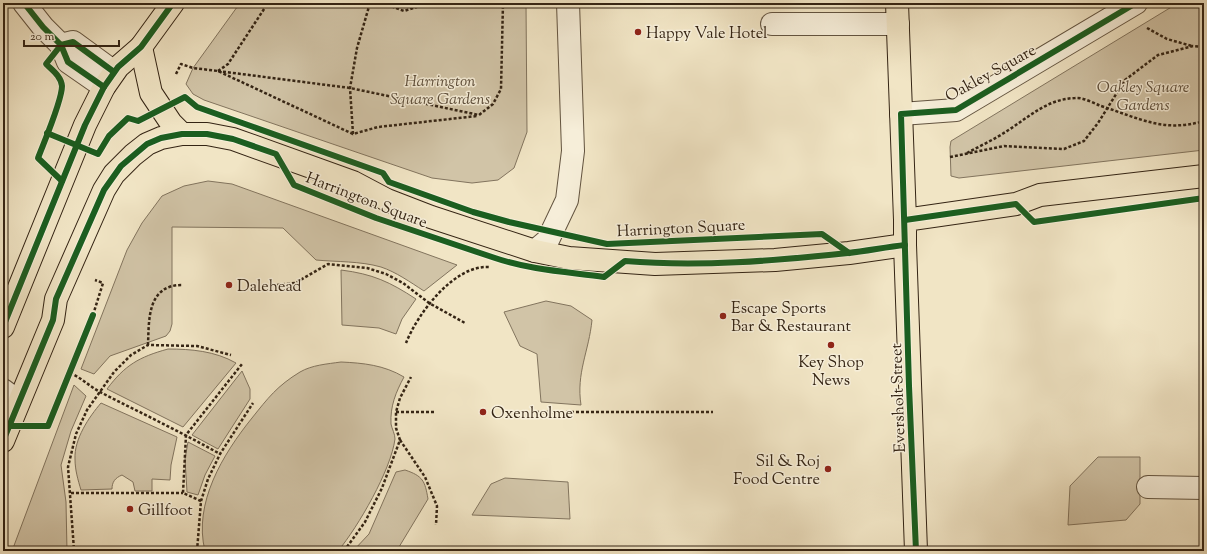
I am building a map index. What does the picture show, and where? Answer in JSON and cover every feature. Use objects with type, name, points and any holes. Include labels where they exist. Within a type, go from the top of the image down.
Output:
[{"type":"main road","points":[[3,327],[82,132],[109,79],[141,47],[174,3]]},
{"type":"main road","points":[[898,13],[905,244]]},
{"type":"main road","points":[[141,47],[151,93],[171,123],[182,134]]},
{"type":"main road","name":"Harrington Square","points":[[3,441],[11,396],[53,320],[56,299],[104,190],[114,174],[132,155],[147,144],[161,138],[182,134],[207,134],[233,139],[353,182],[387,200],[431,217],[535,251],[569,258],[655,264],[775,260],[849,253],[905,244]]},
{"type":"main road","points":[[905,220],[1016,204],[1040,195],[1204,176]]},
{"type":"main road","name":"Eversholt Street","points":[[905,244],[916,551]]},
{"type":"street","points":[[24,3],[61,45],[68,62],[109,79]]},
{"type":"street","points":[[535,251],[548,240],[567,200],[572,151],[568,3]]},
{"type":"street","name":"Oakley Square","points":[[901,114],[956,110],[1133,5]]},
{"type":"street","points":[[772,24],[898,13]]},
{"type":"street","points":[[1148,487],[1204,488]]},
{"type":"path","points":[[218,71],[228,64],[268,3]]},
{"type":"path","points":[[353,134],[350,88],[357,48],[370,3]]},
{"type":"path","points":[[382,3],[404,11],[429,3]]},
{"type":"path","points":[[218,71],[353,134],[378,126],[479,115],[493,104],[501,89],[503,3]]},
{"type":"path","points":[[1133,5],[1142,24],[1167,39],[1193,46],[1204,47]]},
{"type":"path","points":[[950,157],[1004,146],[1064,149],[1084,141],[1098,123],[1106,108],[1125,80],[1158,55],[1193,46]]},
{"type":"path","points":[[174,78],[181,64],[193,68],[350,88],[479,115]]},
{"type":"path","points":[[963,155],[1006,132],[1036,110],[1056,101],[1076,98],[1163,126],[1186,126],[1204,121]]},
{"type":"path","points":[[3,239],[8,240]]},
{"type":"path","points":[[277,285],[295,283],[328,264],[367,268],[386,274],[403,283],[429,303],[465,323]]},
{"type":"path","points":[[406,343],[411,330],[429,303],[448,284],[478,266],[494,267]]},
{"type":"path","points":[[89,276],[102,283],[90,322]]},
{"type":"path","points":[[148,345],[149,312],[160,292],[167,288],[182,286]]},
{"type":"path","points":[[82,550],[74,550],[68,468],[76,434],[87,410],[114,372],[131,355],[148,345],[197,346],[231,355]]},
{"type":"path","points":[[183,493],[186,435],[242,364]]},
{"type":"path","points":[[67,380],[71,370],[99,392],[186,435],[220,454]]},
{"type":"path","points":[[411,377],[400,398],[396,412],[396,428],[400,440],[425,477],[437,506],[436,525]]},
{"type":"path","points":[[178,550],[196,550],[201,501],[220,454],[253,403]]},
{"type":"path","points":[[396,412],[435,412]]},
{"type":"path","points":[[531,412],[713,412]]},
{"type":"path","points":[[344,551],[368,515],[382,488],[400,440]]},
{"type":"path","points":[[71,493],[183,493],[201,501]]},
{"type":"green space","name":"Harrington Square Gardens","points":[[240,3],[526,3],[527,132],[514,168],[498,180],[472,183],[432,178],[204,100],[193,94],[186,84],[193,68]]},
{"type":"green space","name":"Oakley Square Gardens","points":[[1178,3],[1204,3],[1204,150],[959,178],[951,176],[951,141]]},
{"type":"green space","points":[[208,181],[232,184],[457,265],[424,291],[398,274],[381,267],[357,263],[316,260],[283,228],[172,227],[172,324],[170,331],[166,336],[110,356],[94,374],[81,369],[127,250],[142,223],[162,196],[184,186]]},
{"type":"green space","points":[[341,270],[372,276],[389,283],[416,299],[402,319],[396,334],[379,328],[342,325]]},
{"type":"green space","points":[[546,301],[571,306],[592,320],[581,372],[581,405],[541,402],[537,354],[520,346],[504,312]]},
{"type":"green space","points":[[168,349],[211,353],[236,363],[183,427],[107,389],[120,374],[133,363],[149,355]]},
{"type":"green space","points":[[341,362],[373,365],[404,377],[396,394],[391,417],[391,424],[395,435],[392,452],[372,498],[346,541],[338,551],[205,551],[202,533],[203,515],[207,497],[221,463],[241,432],[268,398],[292,377],[310,368]]},
{"type":"green space","points":[[242,371],[250,389],[250,399],[218,449],[192,435]]},
{"type":"green space","points":[[74,385],[86,396],[71,431],[61,465],[66,502],[67,551],[12,551]]},
{"type":"green space","points":[[101,403],[177,437],[171,465],[170,480],[152,479],[152,491],[135,491],[133,482],[122,475],[114,480],[112,489],[81,490],[75,463],[75,451],[83,429]]},
{"type":"green space","points":[[188,442],[215,456],[205,475],[198,495],[187,492],[185,459]]},
{"type":"green space","points":[[1098,457],[1140,457],[1140,504],[1126,520],[1068,525],[1070,486]]},
{"type":"green space","points":[[405,470],[416,475],[422,480],[426,488],[428,499],[399,547],[396,551],[353,551],[369,534],[396,472]]},
{"type":"green space","points":[[505,478],[568,482],[570,519],[472,515],[491,484]]},
{"type":"green space","points":[[1201,514],[1204,514],[1204,551],[1202,551]]},
{"type":"cycle path","points":[[24,3],[43,27],[61,45],[68,62],[104,87]]},
{"type":"cycle path","points":[[3,327],[85,125],[104,87],[118,67],[141,47],[173,3]]},
{"type":"cycle path","points":[[916,551],[909,386],[901,114],[956,110],[1136,3]]},
{"type":"cycle path","points":[[61,45],[73,42],[114,72]]},
{"type":"cycle path","points":[[61,45],[46,64],[58,76],[62,86],[56,111],[38,158],[62,181]]},
{"type":"cycle path","points":[[47,133],[98,154],[109,136],[128,118],[138,121],[185,97],[197,107],[383,173],[389,182],[473,212],[509,222],[607,244],[822,234],[849,253]]},
{"type":"cycle path","points":[[3,441],[53,320],[56,299],[104,190],[121,166],[147,144],[161,138],[182,134],[207,134],[233,139],[276,154],[294,185],[376,218],[495,258],[549,270],[604,277],[625,261],[653,263],[764,261],[820,256],[905,245]]},
{"type":"cycle path","points":[[905,220],[1016,204],[1034,222],[1204,198]]},
{"type":"cycle path","points":[[9,426],[48,426],[93,315]]},
{"type":"place","name":"Happy Vale Hotel","points":[[638,32]]},
{"type":"place","name":"Dalehead","points":[[229,285]]},
{"type":"place","name":"Escape Sports Bar & Restaurant","points":[[723,316]]},
{"type":"place","name":"Key Shop News","points":[[831,345]]},
{"type":"place","name":"Oxenholme","points":[[483,412]]},
{"type":"place","name":"Sil & Roj Food Centre","points":[[828,469]]},
{"type":"place","name":"Gillfoot","points":[[130,509]]}]
